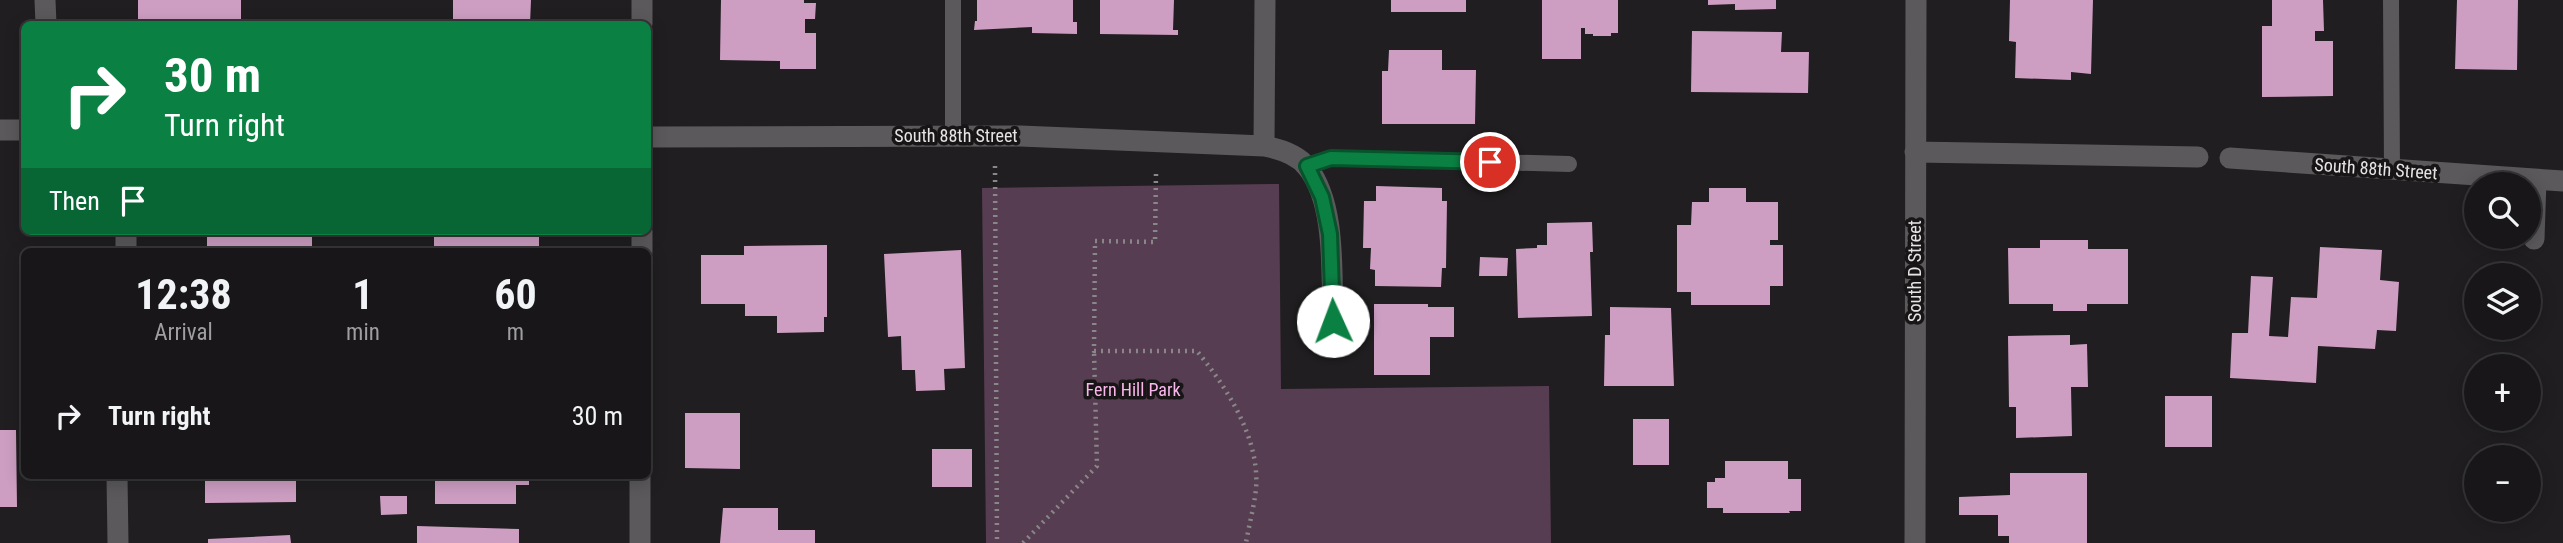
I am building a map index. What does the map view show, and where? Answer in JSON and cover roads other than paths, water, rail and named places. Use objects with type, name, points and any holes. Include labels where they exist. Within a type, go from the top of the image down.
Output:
[{"type":"street","points":[[45,0],[46,21]]},
{"type":"street","points":[[642,0],[642,21]]},
{"type":"street","points":[[1264,146],[1265,0]]},
{"type":"street","name":"South D Street","points":[[1915,543],[1916,0]]},
{"type":"street","points":[[0,130],[21,130]]},
{"type":"street","name":"South 88th Street","points":[[651,137],[995,136],[1264,146],[1284,150],[1307,166]]},
{"type":"street","points":[[1915,152],[2198,157]]},
{"type":"street","name":"South 88th Street","points":[[2230,158],[2464,175]]},
{"type":"street","points":[[1307,166],[1322,197],[1330,234],[1333,321]]},
{"type":"street","name":"South 88th Street","points":[[2541,180],[2563,181]]},
{"type":"street","points":[[117,479],[117,543]]},
{"type":"street","points":[[640,479],[640,543]]},
{"type":"lane","points":[[953,0],[953,136]]},
{"type":"lane","points":[[2391,0],[2392,170]]},
{"type":"lane","points":[[1307,166],[1331,158],[1569,164]]},
{"type":"park label","name":"Fern Hill Park","points":[[1133,390]]}]
